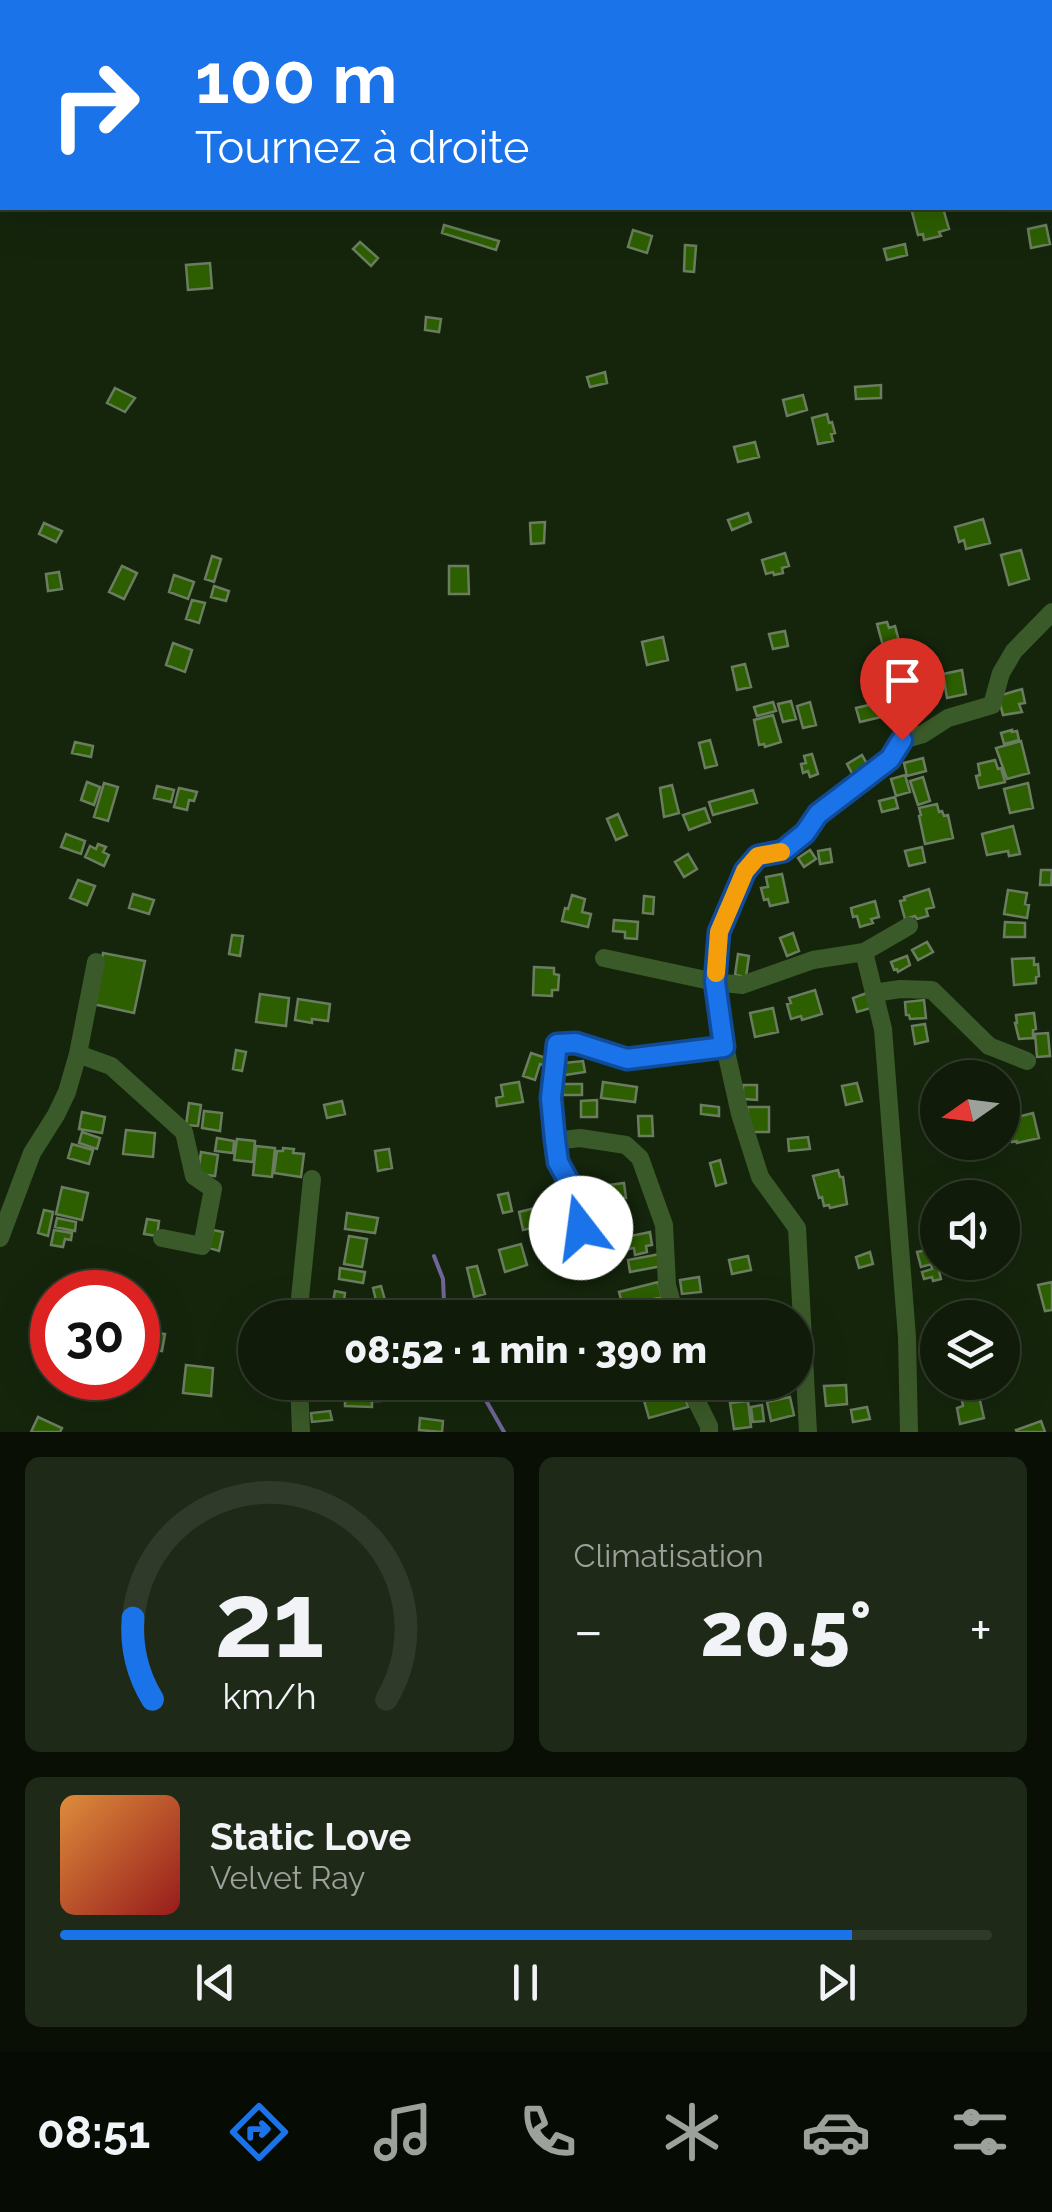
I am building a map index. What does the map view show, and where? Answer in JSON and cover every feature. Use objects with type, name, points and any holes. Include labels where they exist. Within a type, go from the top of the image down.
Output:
[{"type":"street","points":[[808,1432],[797,1228],[760,1178],[740,1114],[724,1047],[715,982],[719,932],[745,871],[758,856],[783,851],[805,833],[818,814],[890,759],[902,740],[923,734],[948,718],[992,706],[1001,672],[1014,650],[1052,612]]},
{"type":"street","points":[[604,958],[742,985],[813,960],[864,952],[909,926]]},
{"type":"street","points":[[864,952],[885,1047],[906,1337],[908,1432]]},
{"type":"street","points":[[0,1238],[32,1154],[67,1092],[96,962]]},
{"type":"street","points":[[874,993],[932,990],[989,1046],[1026,1060]]},
{"type":"street","points":[[595,1246],[581,1228],[570,1184],[558,1162],[551,1098],[557,1044],[576,1043],[627,1059],[724,1047]]},
{"type":"street","points":[[78,1054],[111,1066],[184,1132],[194,1176],[213,1188],[202,1246],[162,1238]]},
{"type":"street","points":[[555,1140],[580,1138],[626,1144],[640,1158],[664,1226],[671,1300]]},
{"type":"street","points":[[300,1300],[312,1180]]},
{"type":"street","points":[[300,1400],[301,1432]]},
{"type":"street","points":[[696,1400],[710,1432]]},
{"type":"building","points":[[912,210],[944,210],[949,229],[939,232],[941,236],[924,240],[923,234],[918,235]]},
{"type":"building","points":[[444,225],[499,241],[496,250],[442,233]]},
{"type":"building","points":[[1046,225],[1050,244],[1031,248],[1028,229]]},
{"type":"building","points":[[633,230],[652,236],[647,253],[628,247]]},
{"type":"building","points":[[360,242],[378,258],[371,266],[353,249]]},
{"type":"building","points":[[905,244],[907,255],[887,260],[884,249]]},
{"type":"building","points":[[685,245],[696,246],[694,272],[684,271]]},
{"type":"building","points":[[210,263],[212,288],[188,290],[186,265]]},
{"type":"building","points":[[426,317],[441,319],[439,332],[425,330]]},
{"type":"building","points":[[605,372],[607,383],[590,387],[587,377]]},
{"type":"building","points":[[881,385],[881,398],[856,399],[855,387]]},
{"type":"building","points":[[115,388],[135,398],[125,412],[107,403]]},
{"type":"building","points":[[803,395],[807,410],[787,416],[783,400]]},
{"type":"building","points":[[827,414],[835,433],[831,434],[833,441],[818,444],[812,418]]},
{"type":"building","points":[[755,442],[759,457],[738,462],[734,447]]},
{"type":"building","points":[[748,513],[751,522],[732,530],[728,520]]},
{"type":"building","points":[[983,519],[990,543],[966,549],[964,540],[959,542],[955,527]]},
{"type":"building","points":[[545,522],[544,543],[531,544],[530,523]]},
{"type":"building","points":[[44,523],[62,531],[56,542],[39,534]]},
{"type":"building","points":[[1021,550],[1029,579],[1009,585],[1001,555]]},
{"type":"building","points":[[785,553],[789,566],[782,568],[783,573],[766,574],[762,560]]},
{"type":"building","points":[[212,556],[221,559],[214,582],[205,579]]},
{"type":"building","points":[[122,566],[137,573],[124,599],[109,592]]},
{"type":"building","points":[[449,566],[468,566],[469,594],[449,594]]},
{"type":"building","points":[[59,572],[62,589],[48,591],[46,574]]},
{"type":"building","points":[[174,575],[194,582],[188,599],[169,592]]},
{"type":"building","points":[[214,586],[229,591],[226,601],[211,597]]},
{"type":"building","points":[[192,600],[205,603],[199,623],[186,619]]},
{"type":"building","points":[[887,622],[889,628],[895,626],[899,641],[883,646],[877,624]]},
{"type":"building","points":[[785,631],[788,646],[773,649],[769,634]]},
{"type":"building","points":[[663,637],[668,660],[647,665],[642,642]]},
{"type":"building","points":[[173,643],[192,650],[185,672],[166,665]]},
{"type":"building","points":[[745,664],[751,687],[737,690],[732,667]]},
{"type":"building","points":[[887,667],[898,713],[860,722],[856,708],[886,701],[882,685],[870,688],[866,672]]},
{"type":"building","points":[[962,670],[966,694],[947,698],[943,674]]},
{"type":"building","points":[[907,686],[911,702],[900,705],[895,690]]},
{"type":"building","points":[[1022,689],[1022,712],[1003,715],[998,696]]},
{"type":"building","points":[[791,701],[796,719],[783,722],[778,704]]},
{"type":"building","points":[[773,702],[776,711],[757,716],[754,707]]},
{"type":"building","points":[[810,702],[816,725],[803,728],[797,706]]},
{"type":"building","points":[[773,715],[781,742],[759,745],[754,720]]},
{"type":"building","points":[[1017,731],[1019,740],[1004,744],[1001,733]]},
{"type":"building","points":[[710,740],[717,765],[705,768],[699,743]]},
{"type":"building","points":[[1021,741],[1029,773],[1007,779],[996,748]]},
{"type":"building","points":[[75,742],[93,746],[91,757],[72,753]]},
{"type":"building","points":[[812,754],[818,774],[810,777],[808,771],[803,773],[801,764],[806,763],[804,756]]},
{"type":"building","points":[[862,755],[870,769],[854,777],[847,764]]},
{"type":"building","points":[[923,758],[926,771],[907,776],[904,763]]},
{"type":"building","points":[[995,760],[1005,782],[979,788],[978,764]]},
{"type":"building","points":[[905,775],[910,792],[896,796],[891,779]]},
{"type":"building","points":[[923,777],[930,801],[918,805],[910,781]]},
{"type":"building","points":[[87,782],[100,787],[94,805],[81,800]]},
{"type":"building","points":[[104,783],[118,787],[108,821],[94,817]]},
{"type":"building","points":[[1028,783],[1033,808],[1010,813],[1004,789]]},
{"type":"building","points":[[672,785],[679,813],[664,817],[660,788]]},
{"type":"building","points":[[157,786],[174,790],[171,802],[154,798]]},
{"type":"building","points":[[179,788],[197,792],[194,801],[189,800],[187,810],[174,807]]},
{"type":"building","points":[[753,790],[757,803],[713,815],[709,802]]},
{"type":"building","points":[[895,797],[898,808],[882,812],[879,801]]},
{"type":"building","points":[[937,804],[939,812],[948,815],[953,838],[925,844],[919,808]]},
{"type":"building","points":[[705,808],[710,822],[689,830],[683,815]]},
{"type":"building","points":[[618,814],[627,835],[616,840],[607,819]]},
{"type":"building","points":[[1013,826],[1020,854],[1009,856],[1008,851],[987,855],[982,834]]},
{"type":"building","points":[[66,834],[85,841],[81,854],[61,847]]},
{"type":"building","points":[[98,844],[106,847],[103,852],[109,855],[104,866],[85,857],[90,846],[96,849]]},
{"type":"building","points":[[922,847],[925,862],[909,866],[905,851]]},
{"type":"building","points":[[830,849],[832,862],[820,864],[818,851]]},
{"type":"building","points":[[810,850],[816,859],[804,867],[798,858]]},
{"type":"building","points":[[688,854],[697,869],[684,877],[675,862]]},
{"type":"building","points":[[1041,870],[1052,870],[1051,885],[1040,885]]},
{"type":"building","points":[[782,874],[788,902],[770,906],[761,888],[768,887],[766,877]]},
{"type":"building","points":[[78,880],[95,886],[87,905],[70,898]]},
{"type":"building","points":[[929,889],[934,907],[926,909],[928,916],[905,919],[900,901]]},
{"type":"building","points":[[1008,890],[1027,893],[1027,918],[1004,914]]},
{"type":"building","points":[[133,894],[154,900],[149,914],[129,908]]},
{"type":"building","points":[[572,895],[585,899],[582,912],[591,914],[588,927],[562,921]]},
{"type":"building","points":[[644,896],[654,897],[653,914],[643,913]]},
{"type":"building","points":[[875,901],[879,917],[860,927],[851,908]]},
{"type":"building","points":[[614,920],[638,922],[637,939],[613,931]]},
{"type":"building","points":[[1005,922],[1025,923],[1025,937],[1004,937]]},
{"type":"building","points":[[793,933],[799,951],[787,956],[780,938]]},
{"type":"building","points":[[232,935],[243,936],[240,956],[229,954]]},
{"type":"building","points":[[927,942],[933,952],[918,960],[912,950]]},
{"type":"building","points":[[103,953],[145,961],[134,1013],[93,1004]]},
{"type":"building","points":[[738,954],[749,956],[746,977],[735,975]]},
{"type":"building","points":[[907,956],[910,965],[898,972],[894,970],[891,962]]},
{"type":"building","points":[[1034,958],[1039,976],[1036,983],[1014,985],[1012,959]]},
{"type":"building","points":[[534,967],[554,968],[554,974],[559,975],[558,990],[552,990],[552,996],[533,995]]},
{"type":"building","points":[[815,990],[822,1014],[791,1019],[789,998]]},
{"type":"building","points":[[867,993],[871,1008],[857,1012],[853,998]]},
{"type":"building","points":[[260,994],[289,998],[286,1026],[256,1022]]},
{"type":"building","points":[[298,999],[330,1004],[328,1021],[295,1020]]},
{"type":"building","points":[[924,1000],[926,1018],[910,1019],[905,1002]]},
{"type":"building","points":[[773,1008],[778,1032],[755,1037],[750,1013]]},
{"type":"building","points":[[1034,1013],[1033,1038],[1019,1039],[1016,1015]]},
{"type":"building","points":[[925,1024],[928,1041],[915,1044],[912,1026]]},
{"type":"building","points":[[1048,1033],[1050,1056],[1037,1057],[1035,1034]]},
{"type":"building","points":[[236,1050],[246,1052],[242,1071],[233,1069]]},
{"type":"building","points":[[531,1053],[552,1060],[549,1067],[540,1064],[535,1080],[523,1076]]},
{"type":"building","points":[[583,1061],[585,1072],[565,1075],[563,1063]]},
{"type":"building","points":[[519,1082],[523,1102],[497,1106],[496,1098],[503,1096],[501,1085]]},
{"type":"building","points":[[603,1082],[637,1087],[635,1102],[601,1098]]},
{"type":"building","points":[[857,1083],[862,1101],[846,1105],[842,1086]]},
{"type":"building","points":[[563,1084],[582,1084],[582,1095],[563,1095]]},
{"type":"building","points":[[743,1085],[757,1085],[757,1100],[743,1099]]},
{"type":"building","points":[[597,1100],[597,1117],[581,1117],[581,1101]]},
{"type":"building","points":[[342,1101],[345,1114],[327,1118],[324,1105]]},
{"type":"building","points":[[189,1103],[201,1105],[198,1126],[186,1125]]},
{"type":"building","points":[[701,1105],[719,1107],[719,1116],[701,1114]]},
{"type":"building","points":[[747,1107],[769,1107],[769,1132],[750,1132]]},
{"type":"building","points":[[204,1111],[222,1113],[220,1131],[202,1128]]},
{"type":"building","points":[[82,1112],[105,1117],[102,1133],[79,1129]]},
{"type":"building","points":[[1033,1113],[1039,1138],[1020,1142],[1020,1116]]},
{"type":"building","points":[[638,1116],[652,1116],[653,1136],[639,1136]]},
{"type":"building","points":[[126,1130],[155,1133],[153,1157],[123,1154]]},
{"type":"building","points":[[82,1132],[100,1138],[97,1149],[79,1143]]},
{"type":"building","points":[[808,1137],[810,1149],[789,1151],[788,1139]]},
{"type":"building","points":[[217,1138],[234,1141],[233,1153],[215,1151]]},
{"type":"building","points":[[237,1139],[255,1141],[253,1162],[234,1160]]},
{"type":"building","points":[[72,1144],[93,1150],[89,1164],[68,1158]]},
{"type":"building","points":[[256,1146],[275,1148],[272,1177],[253,1175]]},
{"type":"building","points":[[283,1148],[304,1154],[301,1177],[274,1173],[277,1151]]},
{"type":"building","points":[[389,1149],[392,1168],[378,1171],[375,1151]]},
{"type":"building","points":[[201,1152],[218,1155],[215,1176],[198,1174]]},
{"type":"building","points":[[720,1160],[726,1183],[716,1186],[710,1163]]},
{"type":"building","points":[[838,1170],[843,1177],[847,1204],[830,1208],[819,1198],[813,1176]]},
{"type":"building","points":[[624,1183],[623,1203],[610,1204],[608,1185]]},
{"type":"building","points":[[602,1185],[612,1226],[602,1229],[600,1220],[588,1223],[580,1191]]},
{"type":"building","points":[[62,1187],[88,1193],[82,1220],[56,1214]]},
{"type":"building","points":[[508,1193],[512,1211],[503,1213],[498,1195]]},
{"type":"building","points":[[620,1205],[623,1222],[613,1224],[610,1207]]},
{"type":"building","points":[[535,1208],[540,1226],[523,1230],[519,1212]]},
{"type":"building","points":[[44,1210],[53,1212],[48,1236],[38,1233]]},
{"type":"building","points":[[347,1213],[378,1218],[375,1233],[345,1229]]},
{"type":"building","points":[[57,1218],[76,1222],[75,1231],[55,1227]]},
{"type":"building","points":[[147,1219],[159,1221],[157,1236],[144,1234]]},
{"type":"building","points":[[54,1230],[72,1233],[71,1240],[65,1239],[63,1247],[51,1245]]},
{"type":"building","points":[[213,1230],[223,1232],[219,1251],[209,1248]]},
{"type":"building","points":[[650,1232],[652,1245],[646,1246],[647,1252],[635,1255],[634,1248],[623,1250],[621,1238]]},
{"type":"building","points":[[349,1236],[367,1239],[362,1267],[344,1264]]},
{"type":"building","points":[[521,1244],[527,1265],[505,1272],[499,1250]]},
{"type":"building","points":[[870,1252],[873,1264],[859,1268],[856,1257]]},
{"type":"building","points":[[660,1254],[662,1266],[630,1272],[628,1260]]},
{"type":"building","points":[[748,1256],[751,1270],[732,1274],[729,1260]]},
{"type":"building","points":[[477,1266],[485,1294],[474,1297],[467,1268]]},
{"type":"building","points":[[340,1268],[365,1272],[363,1283],[339,1279]]},
{"type":"building","points":[[699,1277],[701,1292],[682,1294],[680,1280]]},
{"type":"building","points":[[658,1282],[662,1297],[621,1300],[619,1292]]},
{"type":"building","points":[[1052,1282],[1052,1310],[1045,1311],[1038,1285]]},
{"type":"building","points":[[381,1286],[385,1300],[376,1300],[373,1288]]},
{"type":"building","points":[[335,1291],[345,1293],[344,1300],[333,1300]]},
{"type":"building","points":[[186,1365],[213,1368],[211,1396],[183,1393]]},
{"type":"building","points":[[846,1385],[847,1404],[826,1406],[824,1386]]},
{"type":"building","points":[[345,1400],[380,1400],[372,1401],[372,1407],[345,1406]]},
{"type":"building","points":[[644,1400],[686,1400],[688,1407],[649,1418]]},
{"type":"building","points":[[791,1400],[794,1415],[771,1421],[767,1402]]},
{"type":"building","points":[[962,1400],[980,1400],[984,1418],[960,1424],[957,1408],[963,1406]]},
{"type":"building","points":[[748,1401],[751,1427],[734,1429],[730,1403]]},
{"type":"building","points":[[762,1405],[764,1421],[753,1422],[751,1407]]},
{"type":"building","points":[[867,1407],[870,1419],[853,1422],[851,1410]]},
{"type":"building","points":[[330,1411],[332,1420],[312,1422],[311,1413]]},
{"type":"building","points":[[38,1417],[62,1428],[60,1432],[31,1432]]},
{"type":"building","points":[[420,1418],[443,1421],[442,1432],[419,1430]]},
{"type":"building","points":[[1041,1421],[1045,1432],[1016,1430]]},
{"type":"waterway","points":[[434,1256],[443,1279],[444,1300]]},
{"type":"waterway","points":[[486,1400],[504,1432]]},
{"type":"slow traffic","points":[[716,973],[719,932],[745,871],[758,856],[781,852]]},
{"type":"route","points":[[581,1228],[570,1184],[558,1162],[555,1140],[551,1098],[557,1044],[576,1043],[627,1059],[724,1047],[715,982],[719,932],[745,871],[758,856],[783,851],[805,833],[818,814],[890,759],[902,740]]}]
